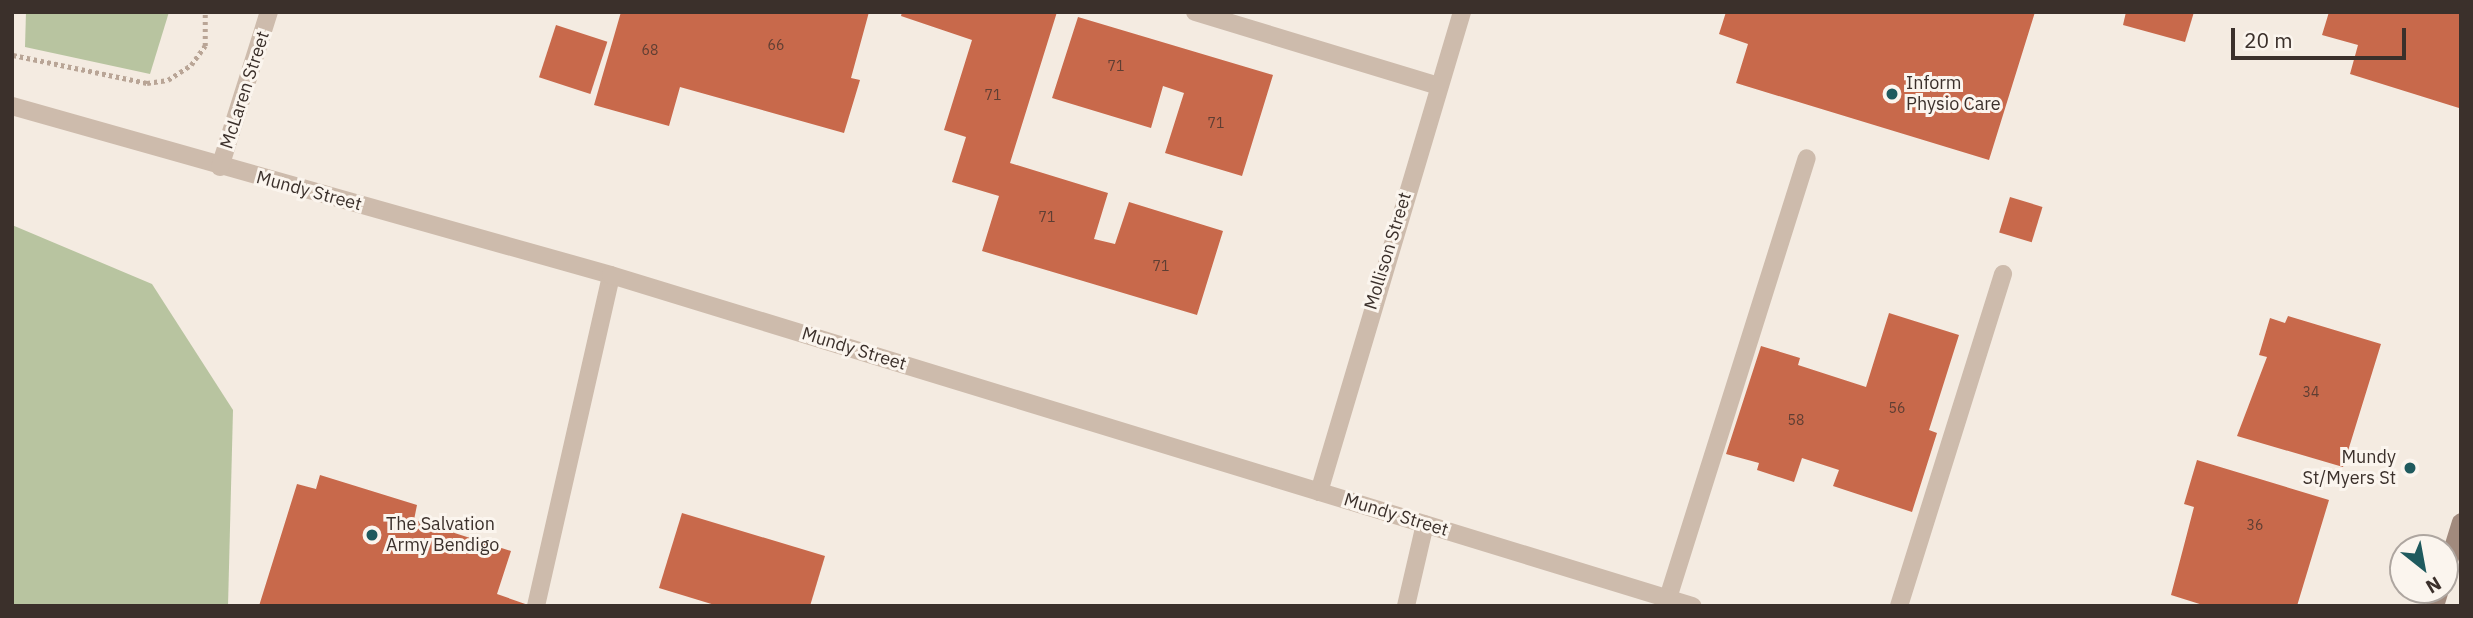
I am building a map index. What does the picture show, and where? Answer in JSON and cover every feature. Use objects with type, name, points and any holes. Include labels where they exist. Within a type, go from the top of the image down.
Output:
[{"type":"street","name":"McLaren Street","points":[[220,167],[269,12]]},
{"type":"street","points":[[1195,12],[1439,86]]},
{"type":"street","name":"Mollison Street","points":[[1319,492],[1462,12]]},
{"type":"street","name":"Mundy Street","points":[[12,106],[220,167],[611,275],[1692,606]]},
{"type":"street","points":[[1668,598],[1807,158]]},
{"type":"street","points":[[1899,606],[2003,274]]},
{"type":"street","points":[[536,606],[611,275]]},
{"type":"street","points":[[1406,606],[1425,524]]},
{"type":"path","points":[[13,55],[147,83],[168,80],[191,65],[205,46],[205,12]]},
{"type":"green space","points":[[26,12],[169,12],[150,74],[25,47]]},
{"type":"green space","points":[[12,225],[152,284],[233,410],[228,606],[12,606]]},
{"type":"building","points":[[621,12],[869,12],[851,78],[860,80],[844,133],[680,87],[669,126],[594,105]]},
{"type":"building","points":[[902,12],[1057,12],[1010,163],[1108,193],[1094,239],[1115,244],[1129,202],[1223,231],[1197,315],[982,251],[999,196],[952,182],[966,137],[944,130],[972,40],[901,16]]},
{"type":"building","name":"Inform Physio Care","points":[[1726,12],[2035,12],[1989,160],[1736,83],[1748,44],[1719,34]]},
{"type":"building","points":[[2126,12],[2194,12],[2185,42],[2123,25]]},
{"type":"building","points":[[2329,12],[2461,12],[2459,108],[2350,74],[2358,45],[2322,35]]},
{"type":"building","points":[[1078,17],[1273,75],[1242,176],[1165,153],[1184,93],[1163,86],[1151,128],[1052,98]]},
{"type":"building","points":[[556,25],[607,42],[590,94],[539,77]]},
{"type":"building","points":[[2010,197],[2043,207],[2032,242],[1999,232]]},
{"type":"building","points":[[1889,313],[1959,335],[1929,430],[1937,433],[1912,512],[1833,486],[1839,470],[1802,458],[1794,482],[1757,470],[1759,463],[1726,454],[1761,346],[1800,358],[1798,365],[1866,387]]},
{"type":"building","points":[[2288,316],[2381,344],[2343,467],[2237,436],[2267,357],[2259,355],[2270,318],[2285,323]]},
{"type":"building","points":[[2197,460],[2329,500],[2297,606],[2206,606],[2171,595],[2194,507],[2184,504]]},
{"type":"building","name":"The Salvation Army Bendigo","points":[[320,475],[417,505],[414,520],[511,551],[497,594],[531,606],[259,606],[297,484],[316,489]]},
{"type":"building","points":[[682,513],[825,556],[810,606],[718,606],[659,588]]},
{"type":"place","name":"Inform Physio Care","points":[[1892,94]]},
{"type":"place","name":"Mundy St/Myers St","points":[[2410,468]]},
{"type":"place","name":"The Salvation Army Bendigo","points":[[372,535]]}]
